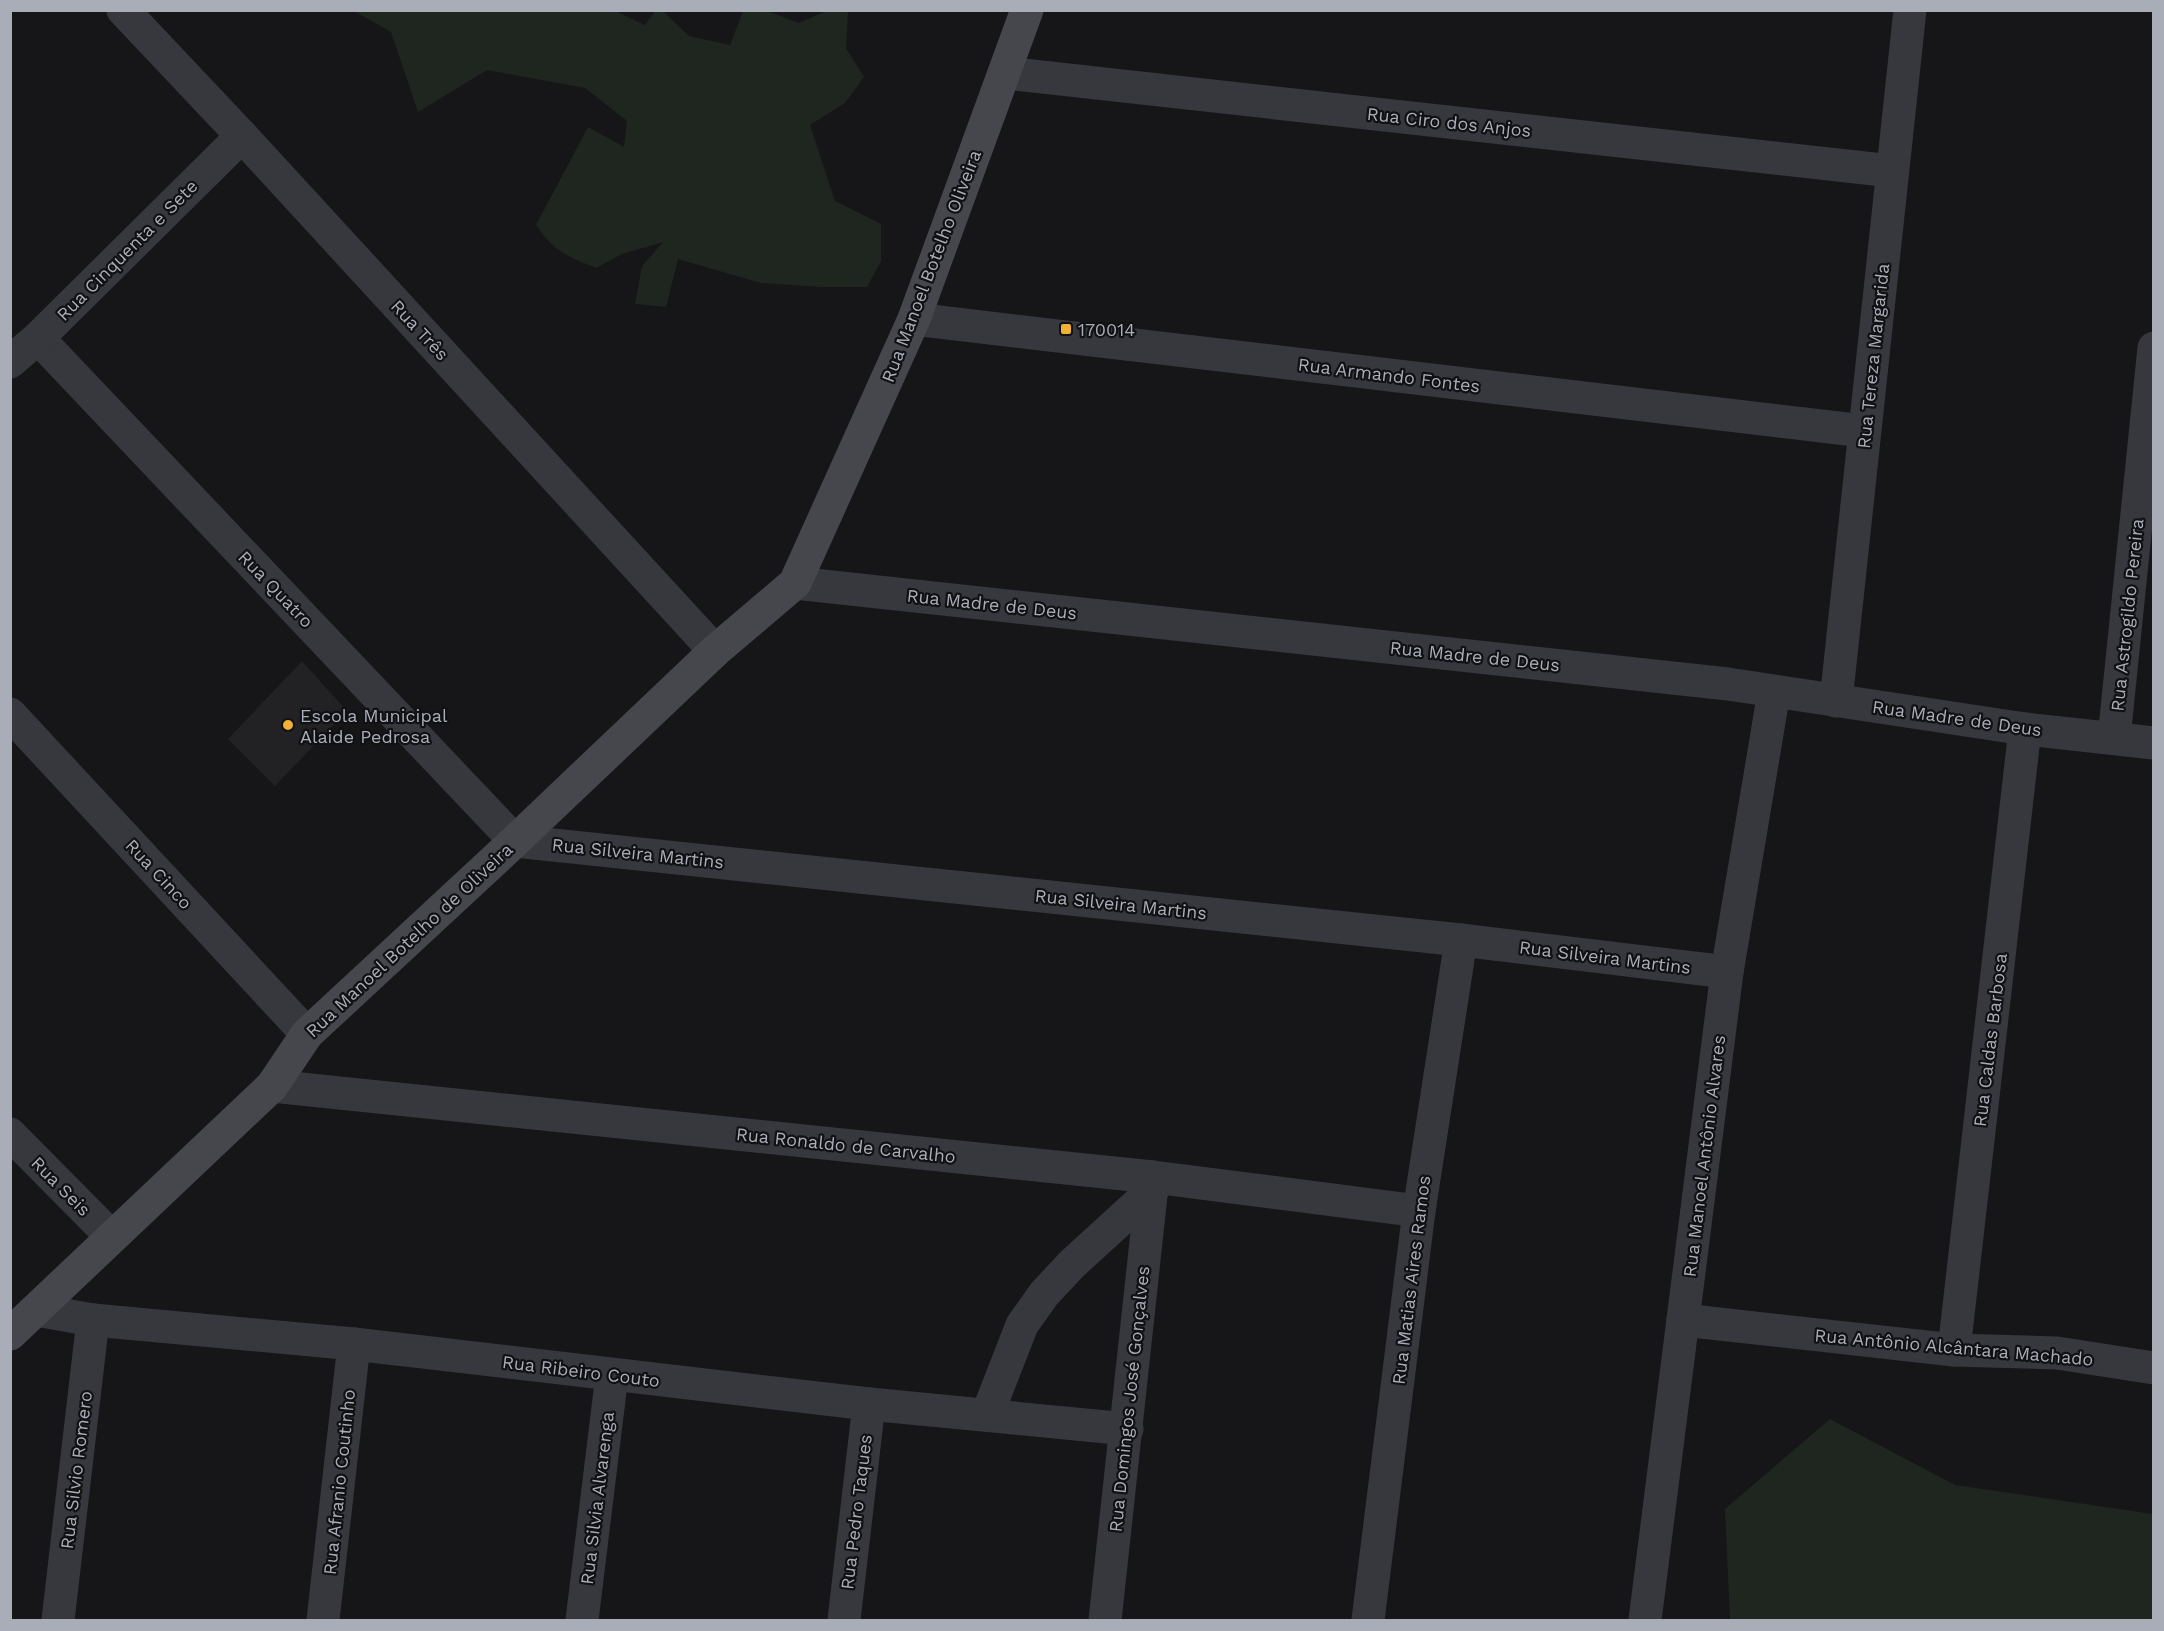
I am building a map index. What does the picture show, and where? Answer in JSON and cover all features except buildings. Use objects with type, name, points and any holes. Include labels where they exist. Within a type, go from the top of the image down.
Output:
[{"type":"street","name":"Rua Três","points":[[123,10],[242,136],[715,651]]},
{"type":"street","name":"Rua Manoel Botelho Oliveira","points":[[795,583],[914,320],[1027,10]]},
{"type":"street","name":"Rua Tereza Margarida","points":[[1836,701],[1910,10]]},
{"type":"street","name":"Rua Ciro dos Anjos","points":[[1005,73],[1892,171]]},
{"type":"street","name":"Rua Cinquenta e Sete","points":[[10,362],[38,338],[242,136]]},
{"type":"street","name":"Rua Armando Fontes","points":[[914,320],[1864,431]]},
{"type":"street","name":"Rua Quatro","points":[[38,338],[515,840]]},
{"type":"street","name":"Rua Astrogildo Pereira","points":[[2114,738],[2148,457],[2154,348]]},
{"type":"street","name":"Rua Manoel Botelho de Oliveira","points":[[10,1334],[272,1086],[307,1034],[715,651],[795,583]]},
{"type":"street","name":"Rua Madre de Deus","points":[[795,583],[1717,683],[2025,729],[2154,743]]},
{"type":"street","name":"Rua Manoel Antônio Alvares","points":[[1645,1620],[1727,972],[1774,692]]},
{"type":"street","name":"Rua Cinco","points":[[10,714],[307,1034]]},
{"type":"street","name":"Rua Caldas Barbosa","points":[[1954,1350],[2025,729]]},
{"type":"street","name":"Rua Silveira Martins","points":[[515,840],[1461,940],[1727,972]]},
{"type":"street","name":"Rua Matias Aires Ramos","points":[[1368,1620],[1419,1210],[1461,940]]},
{"type":"street","name":"Rua Ronaldo de Carvalho","points":[[272,1086],[1153,1184],[1419,1210]]},
{"type":"street","name":"Rua Seis","points":[[10,1134],[112,1237]]},
{"type":"street","points":[[987,1414],[1022,1324],[1044,1294],[1071,1264],[1153,1184]]},
{"type":"street","name":"Rua Domingos José Gonçalves","points":[[1105,1620],[1153,1184]]},
{"type":"street","name":"Rua Ribeiro Couto","points":[[36,1310],[93,1320],[354,1344],[869,1404],[1127,1429]]},
{"type":"street","name":"Rua Silvio Romero","points":[[58,1620],[93,1320]]},
{"type":"street","name":"Rua Antônio Alcântara Machado","points":[[1683,1320],[1954,1350],[2057,1353],[2154,1368]]},
{"type":"street","name":"Rua Afranio Coutinho","points":[[323,1620],[354,1344]]},
{"type":"street","name":"Rua Silvia Alvarenga","points":[[582,1620],[612,1375]]},
{"type":"street","name":"Rua Pedro Taques","points":[[844,1620],[869,1404]]},
{"type":"shaded area","points":[[354,11],[615,11],[645,25],[655,11],[663,11],[689,36],[730,45],[743,11],[767,11],[799,23],[826,11],[848,11],[846,48],[864,77],[845,103],[810,125],[835,201],[881,224],[881,261],[867,287],[822,287],[761,283],[678,259],[666,307],[635,304],[642,266],[663,242],[622,254],[596,268],[555,247],[536,225],[588,127],[624,147],[627,121],[585,88],[487,70],[418,112],[391,32]]},
{"type":"shaded area","name":"Escola Municipal Alaide Pedrosa","points":[[302,661],[347,711],[275,786],[228,739]]},
{"type":"shaded area","points":[[1830,1419],[1955,1485],[2153,1514],[2153,1620],[1730,1620],[1725,1509]]},
{"type":"place","name":"170014","points":[[1066,329]]},
{"type":"place","name":"Escola Municipal Alaide Pedrosa","points":[[288,725]]}]
